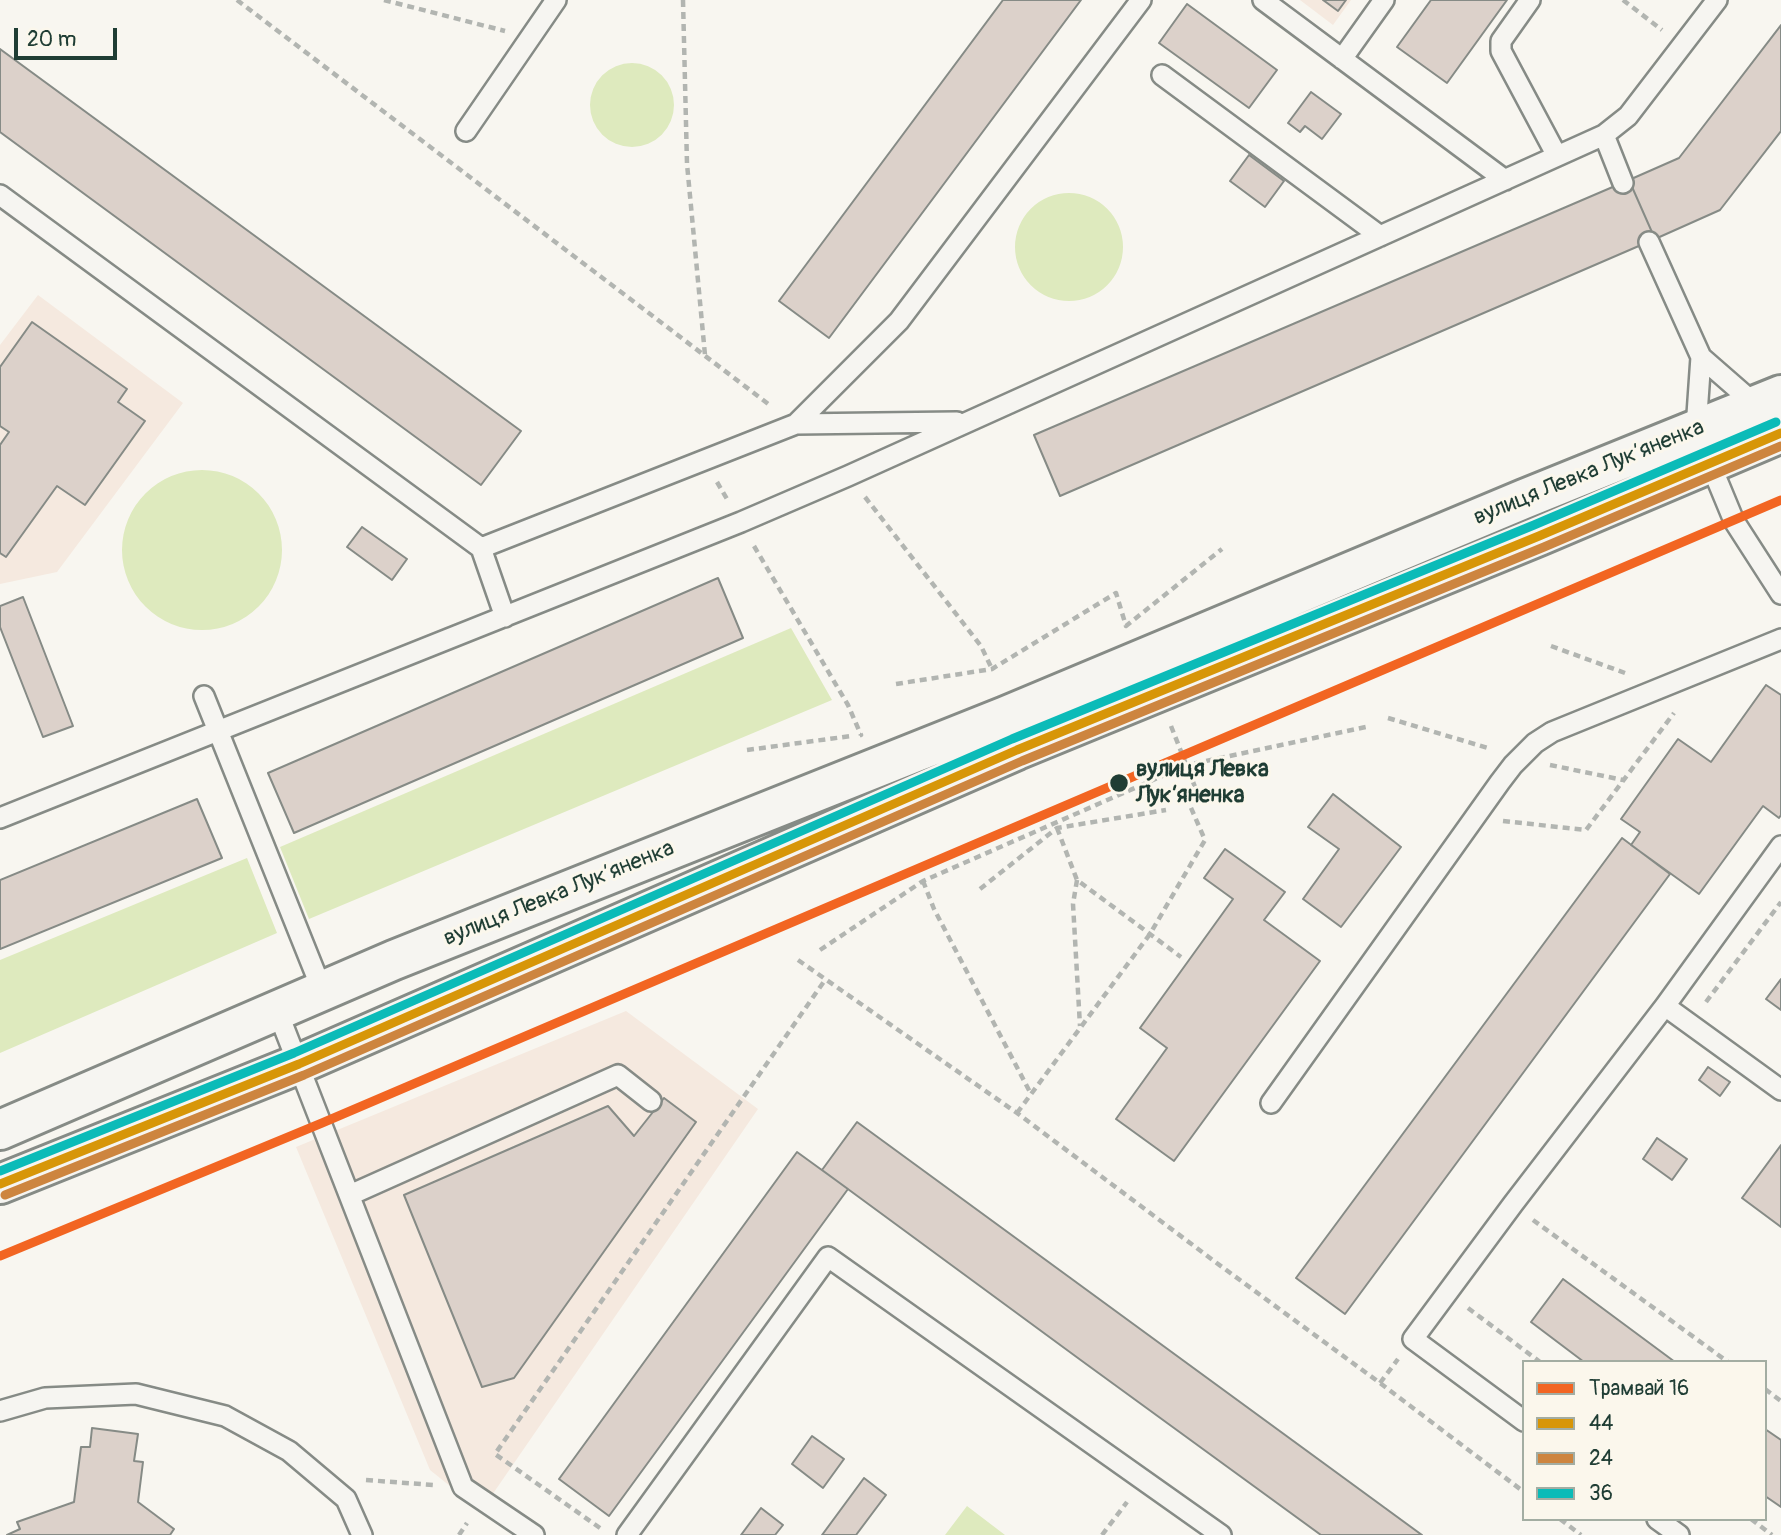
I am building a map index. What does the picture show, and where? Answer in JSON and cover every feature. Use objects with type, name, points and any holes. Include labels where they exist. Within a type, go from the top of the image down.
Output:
[{"type":"main road","name":"вулиця Левка Лукʼяненка","points":[[0,1184],[299,1064],[1005,756],[1539,536],[1703,446],[1769,400]]},
{"type":"main road","name":"вулиця Левка Лукʼяненка","points":[[0,1130],[394,960],[1006,716],[1524,499],[1703,446],[1781,433]]},
{"type":"lane","points":[[466,131],[556,0]]},
{"type":"lane","points":[[796,424],[899,321],[1141,0]]},
{"type":"lane","points":[[1262,0],[1505,180]]},
{"type":"lane","points":[[1342,59],[1384,0]]},
{"type":"lane","points":[[1530,0],[1501,41],[1501,51],[1557,156]]},
{"type":"lane","points":[[0,818],[741,522],[1604,135],[1628,116],[1717,0]]},
{"type":"lane","points":[[1161,75],[1380,236]]},
{"type":"lane","points":[[1604,135],[1623,183]]},
{"type":"lane","points":[[0,195],[481,548],[505,617]]},
{"type":"lane","points":[[1649,242],[1701,357],[1703,446],[1734,521],[1781,594]]},
{"type":"lane","points":[[1701,357],[1769,400]]},
{"type":"lane","points":[[481,548],[796,424],[965,422]]},
{"type":"lane","points":[[1271,1103],[1500,782],[1535,743],[1552,732],[1781,639]]},
{"type":"lane","points":[[204,696],[322,990]]},
{"type":"lane","points":[[1369,966],[1367,946],[1480,791],[1500,782]]},
{"type":"lane","points":[[1522,1420],[1413,1339],[1665,1006],[1781,846]]},
{"type":"lane","points":[[1665,1006],[1781,1090]]},
{"type":"lane","points":[[277,1010],[463,1487],[534,1535]]},
{"type":"lane","points":[[349,1195],[618,1075],[650,1101]]},
{"type":"lane","points":[[627,1535],[828,1256],[1221,1535]]},
{"type":"lane","points":[[0,1411],[45,1398],[136,1394],[225,1416],[289,1451],[346,1499],[362,1535]]},
{"type":"lane","points":[[1660,1521],[1679,1535]]},
{"type":"path","points":[[237,0],[796,424]]},
{"type":"path","points":[[384,0],[531,37]]},
{"type":"path","points":[[684,0],[687,164],[705,355]]},
{"type":"path","points":[[1623,0],[1682,46]]},
{"type":"path","points":[[704,461],[848,705],[861,735],[747,750]]},
{"type":"path","points":[[848,476],[981,646],[992,668]]},
{"type":"path","points":[[896,684],[992,668],[1116,593],[1126,626],[1222,549]]},
{"type":"path","points":[[1551,646],[1662,687]]},
{"type":"path","points":[[1475,818],[1586,830],[1707,669]]},
{"type":"path","points":[[1167,717],[1199,797]]},
{"type":"path","points":[[1388,718],[1520,758],[1623,780]]},
{"type":"path","points":[[820,950],[923,881],[1187,765],[1366,727]]},
{"type":"path","points":[[1017,1113],[1150,934],[1205,841],[1188,801]]},
{"type":"path","points":[[979,889],[1057,828],[1166,810]]},
{"type":"path","points":[[1057,828],[1077,880],[1073,904],[1080,1028]]},
{"type":"path","points":[[1077,880],[1181,957]]},
{"type":"path","points":[[923,881],[934,909],[1031,1094]]},
{"type":"path","points":[[1690,1024],[1781,902]]},
{"type":"path","points":[[798,960],[1017,1113],[1522,1490]]},
{"type":"path","points":[[610,1535],[495,1454],[825,980]]},
{"type":"path","points":[[1513,1204],[1724,1360]]},
{"type":"path","points":[[1447,1292],[1537,1360]]},
{"type":"path","points":[[341,1495],[362,1479],[463,1487]]},
{"type":"path","points":[[1102,1535],[1144,1480]]},
{"type":"path","points":[[1563,1521],[1581,1535]]},
{"type":"path","points":[[1754,1521],[1772,1535]]},
{"type":"path","points":[[459,1535],[467,1523]]},
{"type":"shaded area","points":[[1300,0],[1351,0],[1333,25]]},
{"type":"shaded area","points":[[38,295],[183,403],[57,572],[0,584],[0,345]]},
{"type":"shaded area","points":[[626,1011],[758,1109],[481,1511],[430,1470],[296,1147]]},
{"type":"green space","points":[[624,63],[640,63],[656,70],[667,81],[674,97],[671,121],[662,135],[640,147],[624,147],[608,140],[597,129],[590,113],[590,97],[597,81],[608,70]]},
{"type":"green space","points":[[1069,193],[1090,197],[1107,209],[1119,226],[1123,247],[1119,268],[1107,285],[1090,297],[1069,301],[1048,297],[1031,285],[1019,268],[1015,247],[1019,226],[1031,209],[1048,197]]},
{"type":"green space","points":[[202,470],[233,476],[259,493],[276,519],[282,550],[276,581],[259,607],[233,624],[202,630],[171,624],[145,607],[128,581],[122,550],[128,519],[145,493],[171,476]]},
{"type":"green space","points":[[791,628],[832,700],[309,919],[280,847]]},
{"type":"green space","points":[[247,858],[277,933],[0,1053],[0,960]]},
{"type":"green space","points":[[967,1506],[1005,1535],[945,1535]]},
{"type":"building","points":[[1003,0],[1081,0],[829,338],[779,301]]},
{"type":"building","points":[[1323,0],[1346,0],[1338,11]]},
{"type":"building","points":[[1431,0],[1507,0],[1447,83],[1397,47]]},
{"type":"building","points":[[1187,4],[1277,70],[1249,108],[1159,43]]},
{"type":"building","points":[[1781,25],[1781,131],[1720,210],[1655,239],[1629,180],[1679,158]]},
{"type":"building","points":[[0,49],[521,431],[481,485],[0,132]]},
{"type":"building","points":[[1311,92],[1341,114],[1322,139],[1305,126],[1300,132],[1288,123]]},
{"type":"building","points":[[1249,155],[1284,181],[1265,207],[1230,181]]},
{"type":"building","points":[[1629,180],[1655,239],[1060,496],[1034,435]]},
{"type":"building","points":[[32,322],[127,389],[118,402],[145,421],[85,505],[57,486],[6,557],[0,553],[0,445],[9,432],[0,426],[0,367]]},
{"type":"building","points":[[362,527],[407,559],[392,580],[347,547]]},
{"type":"building","points":[[718,578],[743,638],[294,833],[268,773]]},
{"type":"building","points":[[23,597],[73,726],[43,737],[0,627],[0,606]]},
{"type":"building","points":[[1766,685],[1781,695],[1781,815],[1779,818],[1763,806],[1699,894],[1631,845],[1640,832],[1621,819],[1678,739],[1711,762]]},
{"type":"building","points":[[1333,794],[1401,847],[1341,927],[1303,899],[1339,849],[1308,827]]},
{"type":"building","points":[[197,799],[222,858],[0,949],[0,880]]},
{"type":"building","points":[[1622,838],[1670,874],[1345,1314],[1296,1278]]},
{"type":"building","points":[[1225,849],[1285,892],[1264,920],[1320,961],[1174,1161],[1116,1119],[1167,1048],[1140,1028],[1233,899],[1204,878]]},
{"type":"building","points":[[1781,979],[1781,1010],[1766,999]]},
{"type":"building","points":[[1708,1067],[1730,1082],[1720,1096],[1699,1080]]},
{"type":"building","points":[[664,1098],[696,1122],[514,1378],[482,1387],[404,1195],[608,1106],[634,1136]]},
{"type":"building","points":[[857,1122],[1422,1535],[1321,1535],[1082,1361],[822,1170]]},
{"type":"building","points":[[1657,1138],[1687,1159],[1672,1180],[1643,1159]]},
{"type":"building","points":[[1781,1145],[1781,1227],[1742,1198]]},
{"type":"building","points":[[797,1152],[848,1189],[609,1516],[559,1479]]},
{"type":"building","points":[[1563,1279],[1672,1360],[1581,1360],[1531,1322]]},
{"type":"building","points":[[92,1428],[138,1434],[134,1461],[143,1462],[138,1502],[174,1529],[170,1535],[7,1535],[20,1529],[17,1522],[74,1502],[81,1447],[90,1447]]},
{"type":"building","points":[[1767,1430],[1781,1440],[1781,1507],[1767,1497]]},
{"type":"building","points":[[812,1436],[844,1459],[823,1488],[792,1464]]},
{"type":"building","points":[[864,1478],[886,1495],[856,1535],[822,1535]]},
{"type":"building","points":[[761,1508],[783,1525],[775,1535],[741,1535]]},
{"type":"tram line","name":"16","points":[[0,1256],[322,1123],[1781,500]]},
{"type":"transit line","name":"36","points":[[0,1171],[294,1053],[1012,739],[1534,525],[1776,422]]},
{"type":"transit line","name":"44","points":[[0,1184],[299,1064],[1017,750],[1539,536],[1781,433]]},
{"type":"transit line","name":"24","points":[[5,1195],[304,1075],[1022,761],[1544,547],[1781,446]]},
{"type":"place","name":"вулиця Левка Лукʼяненка","points":[[1119,783]]}]
